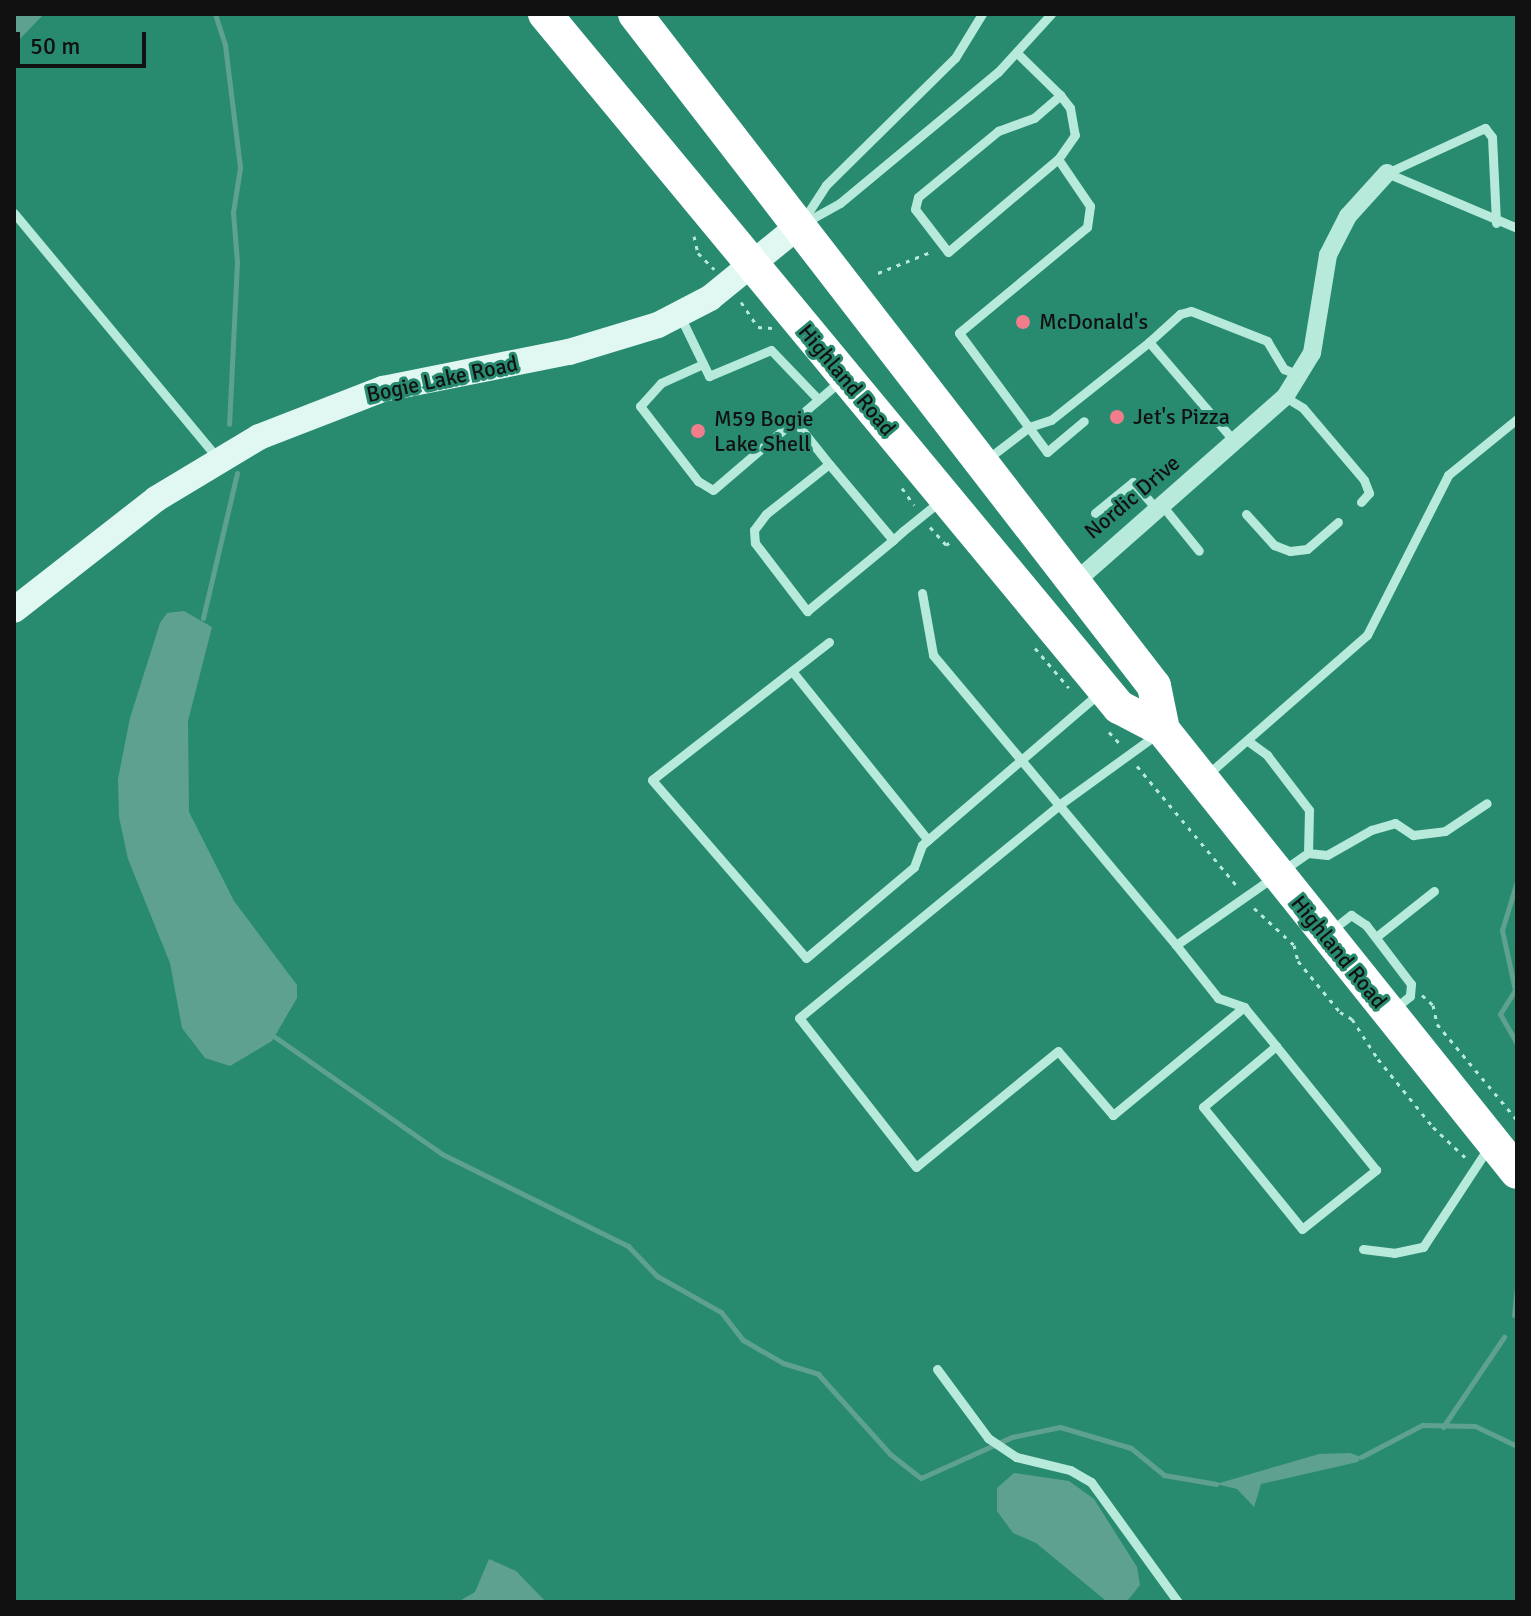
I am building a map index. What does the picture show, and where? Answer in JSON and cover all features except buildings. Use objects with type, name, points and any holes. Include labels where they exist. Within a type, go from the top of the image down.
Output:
[{"type":"highway","name":"Highland Road","points":[[545,14],[845,378],[933,507],[1033,604],[1095,696],[1163,730],[1325,935],[1401,1002],[1495,1143],[1516,1169]]},
{"type":"highway","name":"Highland Road","points":[[635,14],[801,224],[1154,686],[1163,730]]},
{"type":"highway","points":[[1033,604],[1063,599],[1075,582]]},
{"type":"main road","name":"Bogie Lake Road","points":[[14,610],[121,524],[218,459],[359,396],[594,346],[680,316],[801,224]]},
{"type":"street","name":"Nordic Drive","points":[[1075,582],[1285,397],[1312,353],[1321,319],[1328,255],[1348,216],[1387,173]]},
{"type":"lane","name":"Bogie Lake Road","points":[[801,224],[826,185],[955,58],[982,14]]},
{"type":"lane","name":"Bogie Lake Road","points":[[801,224],[840,203],[1018,54],[1051,14]]},
{"type":"lane","points":[[1018,54],[1060,95],[1077,126],[1058,159],[945,248],[915,209],[918,197],[998,131],[1034,118],[1060,95]]},
{"type":"lane","points":[[1387,173],[1485,128],[1492,137],[1496,223]]},
{"type":"lane","points":[[1058,159],[1090,206],[1090,219],[1076,237],[959,333],[1010,395],[1047,452],[1084,421]]},
{"type":"lane","points":[[1387,173],[1496,223],[1517,228]]},
{"type":"lane","points":[[14,213],[218,459]]},
{"type":"lane","points":[[984,462],[1029,427],[1051,420],[1180,314],[1191,311],[1267,341],[1284,369],[1299,375]]},
{"type":"lane","points":[[680,316],[703,364],[714,377],[750,356],[777,352],[818,399]]},
{"type":"lane","points":[[1149,342],[1235,442]]},
{"type":"lane","points":[[703,364],[661,383],[640,406],[706,488],[713,490],[845,378]]},
{"type":"lane","points":[[1285,397],[1303,408],[1364,480],[1369,493],[1361,502]]},
{"type":"lane","points":[[1202,779],[1367,635],[1448,475],[1517,419]]},
{"type":"lane","points":[[794,420],[893,540]]},
{"type":"lane","points":[[829,464],[766,514],[754,530],[755,543],[807,611],[933,507]]},
{"type":"lane","points":[[1095,513],[1133,482],[1199,551]]},
{"type":"lane","points":[[1246,514],[1274,545],[1290,551],[1307,549],[1338,522]]},
{"type":"lane","points":[[922,593],[933,655],[1218,998],[1244,1007],[1276,1046],[1376,1170],[1302,1229],[1203,1107],[1276,1046]]},
{"type":"lane","points":[[829,642],[652,780],[806,958],[914,867],[928,840],[1095,696]]},
{"type":"lane","points":[[792,671],[928,840]]},
{"type":"lane","points":[[1163,730],[1059,805],[799,1018],[916,1167],[1058,1051],[1113,1115],[1244,1007]]},
{"type":"lane","points":[[1248,741],[1267,755],[1309,810],[1308,853]]},
{"type":"lane","points":[[1176,945],[1308,853],[1327,855],[1371,830],[1395,823],[1413,835],[1445,831],[1487,803]]},
{"type":"lane","points":[[1376,937],[1434,891]]},
{"type":"lane","points":[[1325,935],[1351,915],[1376,937],[1401,1002]]},
{"type":"lane","points":[[1363,1249],[1394,1253],[1423,1247],[1495,1143]]},
{"type":"lane","points":[[937,1369],[988,1438],[1016,1457],[1070,1470],[1091,1482],[1115,1509],[1178,1602]]},
{"type":"path","points":[[878,273],[945,248]]},
{"type":"path","points":[[746,308],[758,327],[773,328],[781,337]]},
{"type":"path","points":[[899,483],[933,507],[946,545],[956,539]]},
{"type":"path","points":[[1028,640],[1095,696],[1130,756],[1247,898],[1294,945],[1298,961],[1340,1012],[1352,1019],[1433,1127],[1495,1143]]},
{"type":"path","points":[[1401,1002],[1428,997],[1437,1024],[1495,1143]]},
{"type":"water","points":[[14,14],[44,14],[15,44]]},
{"type":"water","points":[[184,611],[212,627],[188,721],[189,812],[234,901],[297,985],[297,998],[272,1041],[230,1066],[205,1058],[182,1028],[170,963],[128,859],[119,817],[118,779],[130,718],[160,623],[167,613]]},
{"type":"water","points":[[1350,1453],[1361,1457],[1358,1462],[1261,1484],[1254,1507],[1237,1489],[1216,1484],[1319,1454]]},
{"type":"water","points":[[1014,1473],[1069,1481],[1094,1499],[1137,1567],[1140,1585],[1128,1600],[1105,1600],[1036,1543],[1013,1533],[997,1511],[997,1488]]},
{"type":"water","points":[[489,1559],[516,1571],[546,1602],[458,1602],[475,1592]]},
{"type":"waterway","points":[[215,14],[225,45],[240,168],[233,212],[237,262],[229,424]]},
{"type":"waterway","points":[[203,618],[237,473]]},
{"type":"waterway","points":[[1517,881],[1502,930],[1515,990],[1500,1014],[1517,1044]]},
{"type":"waterway","points":[[275,1037],[442,1154],[628,1246],[657,1276],[721,1312],[743,1340],[783,1363],[818,1374],[890,1454],[921,1478],[1012,1437],[1060,1427],[1131,1448],[1164,1475],[1216,1484]]},
{"type":"waterway","points":[[1517,1263],[1517,1269]]},
{"type":"waterway","points":[[1514,1315],[1517,1288]]},
{"type":"waterway","points":[[1443,1427],[1504,1337]]},
{"type":"waterway","points":[[1361,1457],[1422,1425],[1475,1426],[1517,1446]]},
{"type":"place","name":"McDonald's","points":[[1023,322]]},
{"type":"place","name":"Jet's Pizza","points":[[1117,417]]},
{"type":"place","name":"M59 Bogie Lake Shell","points":[[698,431]]}]
